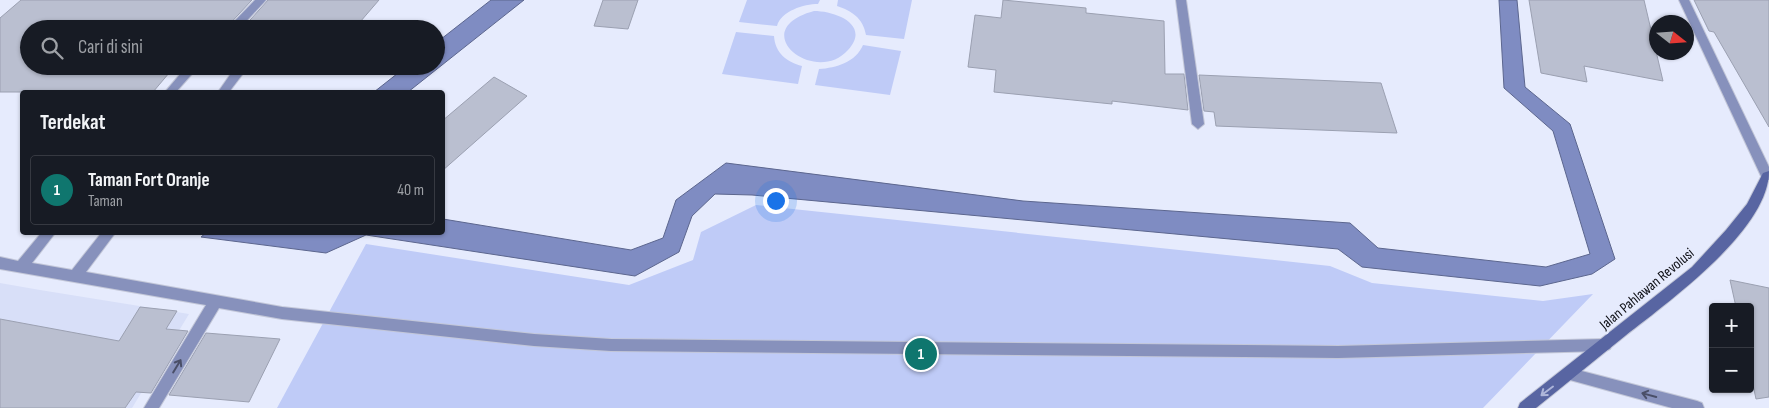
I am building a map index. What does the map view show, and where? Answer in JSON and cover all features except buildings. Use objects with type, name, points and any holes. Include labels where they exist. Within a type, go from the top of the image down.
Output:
[{"type":"street","points":[[241,20],[261,0]]},
{"type":"street","points":[[1181,0],[1198,124]]},
{"type":"street","points":[[1684,0],[1768,176]]},
{"type":"street","points":[[172,90],[186,75]]},
{"type":"street","points":[[225,90],[236,76]]},
{"type":"street","name":"Jalan Pahlawan Revolusi","points":[[1525,408],[1697,271],[1731,234],[1751,208],[1768,176]]},
{"type":"street","points":[[20,267],[47,235]]},
{"type":"street","points":[[75,276],[108,235]]},
{"type":"street","points":[[0,263],[292,314],[534,340],[611,344],[1338,352],[1605,345]]},
{"type":"street","points":[[151,408],[216,301]]},
{"type":"street","points":[[1570,374],[1696,408]]},
{"type":"shaded area","points":[[491,0],[524,0],[445,63],[445,36]]},
{"type":"shaded area","points":[[747,0],[820,0],[818,4],[806,5],[788,12],[779,21],[777,26],[739,22]]},
{"type":"shaded area","points":[[838,0],[912,0],[904,39],[866,35],[865,29],[856,16],[837,6]]},
{"type":"shaded area","points":[[1499,0],[1517,0],[1525,87],[1570,124],[1615,259],[1592,274],[1540,286],[1362,267],[1338,249],[752,195],[715,194],[692,216],[679,252],[635,276],[366,235],[445,235],[445,219],[631,250],[663,238],[676,200],[726,163],[1023,201],[1350,223],[1378,248],[1546,267],[1590,254],[1553,131],[1504,88]]},
{"type":"shaded area","points":[[814,11],[840,17],[848,21],[853,27],[855,33],[854,41],[848,50],[834,60],[819,62],[804,59],[792,51],[785,41],[785,30],[794,20]]},
{"type":"shaded area","points":[[736,32],[774,36],[779,52],[791,62],[802,66],[798,84],[722,74]]},
{"type":"shaded area","points":[[863,45],[901,51],[890,95],[815,85],[819,69],[845,63],[856,56]]},
{"type":"shaded area","points":[[396,75],[429,75],[411,90],[377,90]]},
{"type":"shaded area","points":[[756,205],[1330,266],[1372,283],[1543,301],[1593,294],[1483,408],[277,408],[366,244],[629,285],[693,260],[701,232]]},
{"type":"shaded area","points":[[203,235],[366,235],[326,253],[201,237]]},
{"type":"shaded area","points":[[0,283],[189,314],[132,408],[0,408]]},
{"type":"place","name":"Taman Fort Oranje","points":[[921,354]]}]
